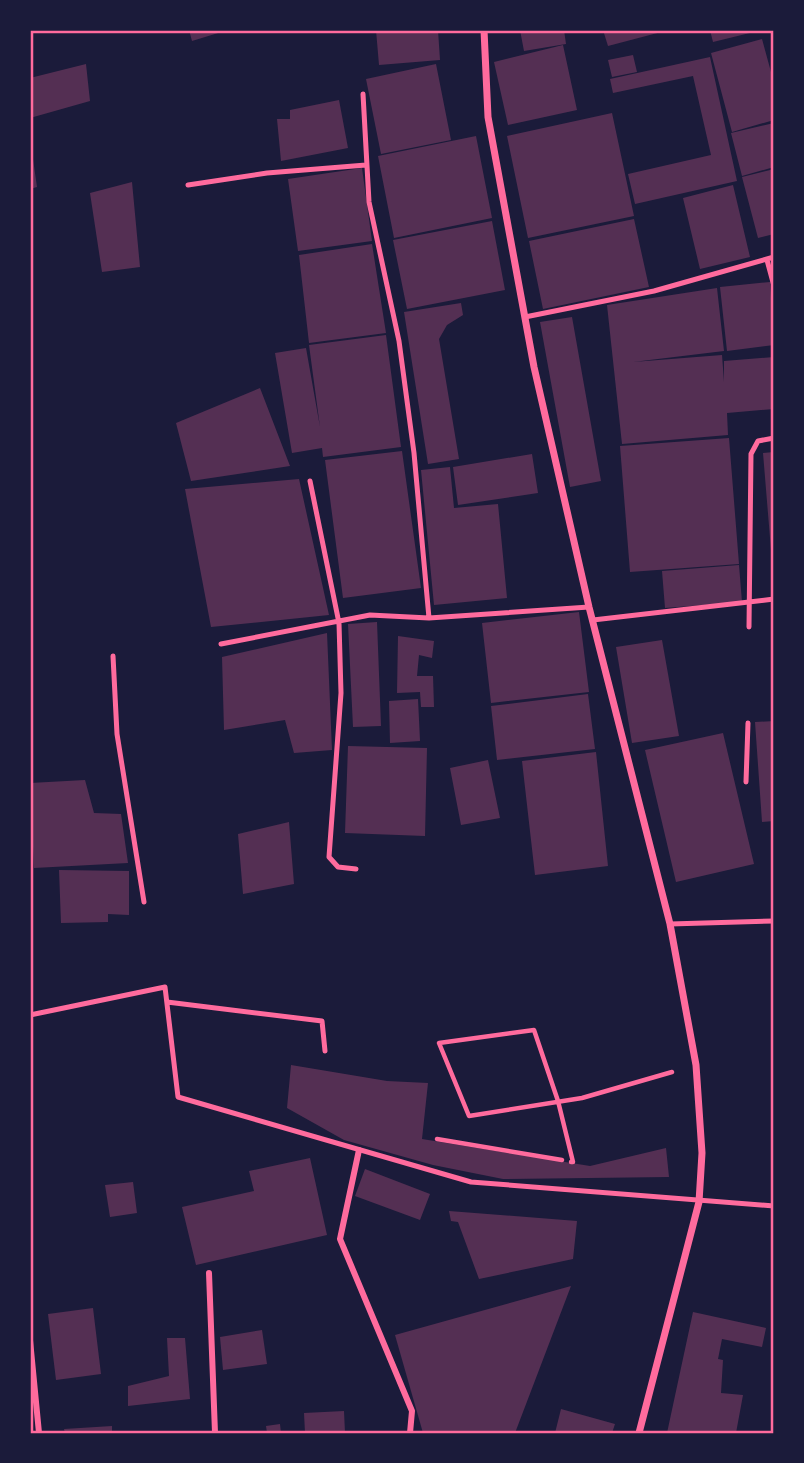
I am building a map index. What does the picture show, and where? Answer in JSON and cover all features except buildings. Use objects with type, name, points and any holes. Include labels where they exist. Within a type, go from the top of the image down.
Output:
[{"type":"street","points":[[484,30],[488,117],[524,317],[589,607],[670,924],[696,1065],[702,1153],[699,1202],[639,1433]]},
{"type":"street","points":[[359,1150],[340,1239],[412,1411],[410,1433]]},
{"type":"street","points":[[209,1273],[215,1433]]},
{"type":"street","points":[[30,1340],[39,1433]]},
{"type":"lane","points":[[363,94],[369,202],[399,341],[414,453],[429,618]]},
{"type":"lane","points":[[188,185],[267,173],[366,165]]},
{"type":"lane","points":[[524,317],[654,291],[774,257]]},
{"type":"lane","points":[[767,260],[774,286]]},
{"type":"lane","points":[[749,627],[751,454],[758,441],[774,438]]},
{"type":"lane","points":[[310,481],[338,623],[341,693],[329,857],[338,867],[356,869]]},
{"type":"lane","points":[[593,620],[774,599]]},
{"type":"lane","points":[[221,644],[370,615],[429,618],[589,607]]},
{"type":"lane","points":[[113,656],[117,734],[144,902]]},
{"type":"lane","points":[[746,782],[748,723]]},
{"type":"lane","points":[[670,924],[774,921]]},
{"type":"lane","points":[[30,1015],[165,987],[178,1097],[471,1182],[774,1206]]},
{"type":"lane","points":[[167,1002],[322,1021],[325,1051]]},
{"type":"path","points":[[437,1139],[573,1163],[558,1101],[534,1030],[439,1043],[469,1116],[558,1101],[696,1065]]}]
